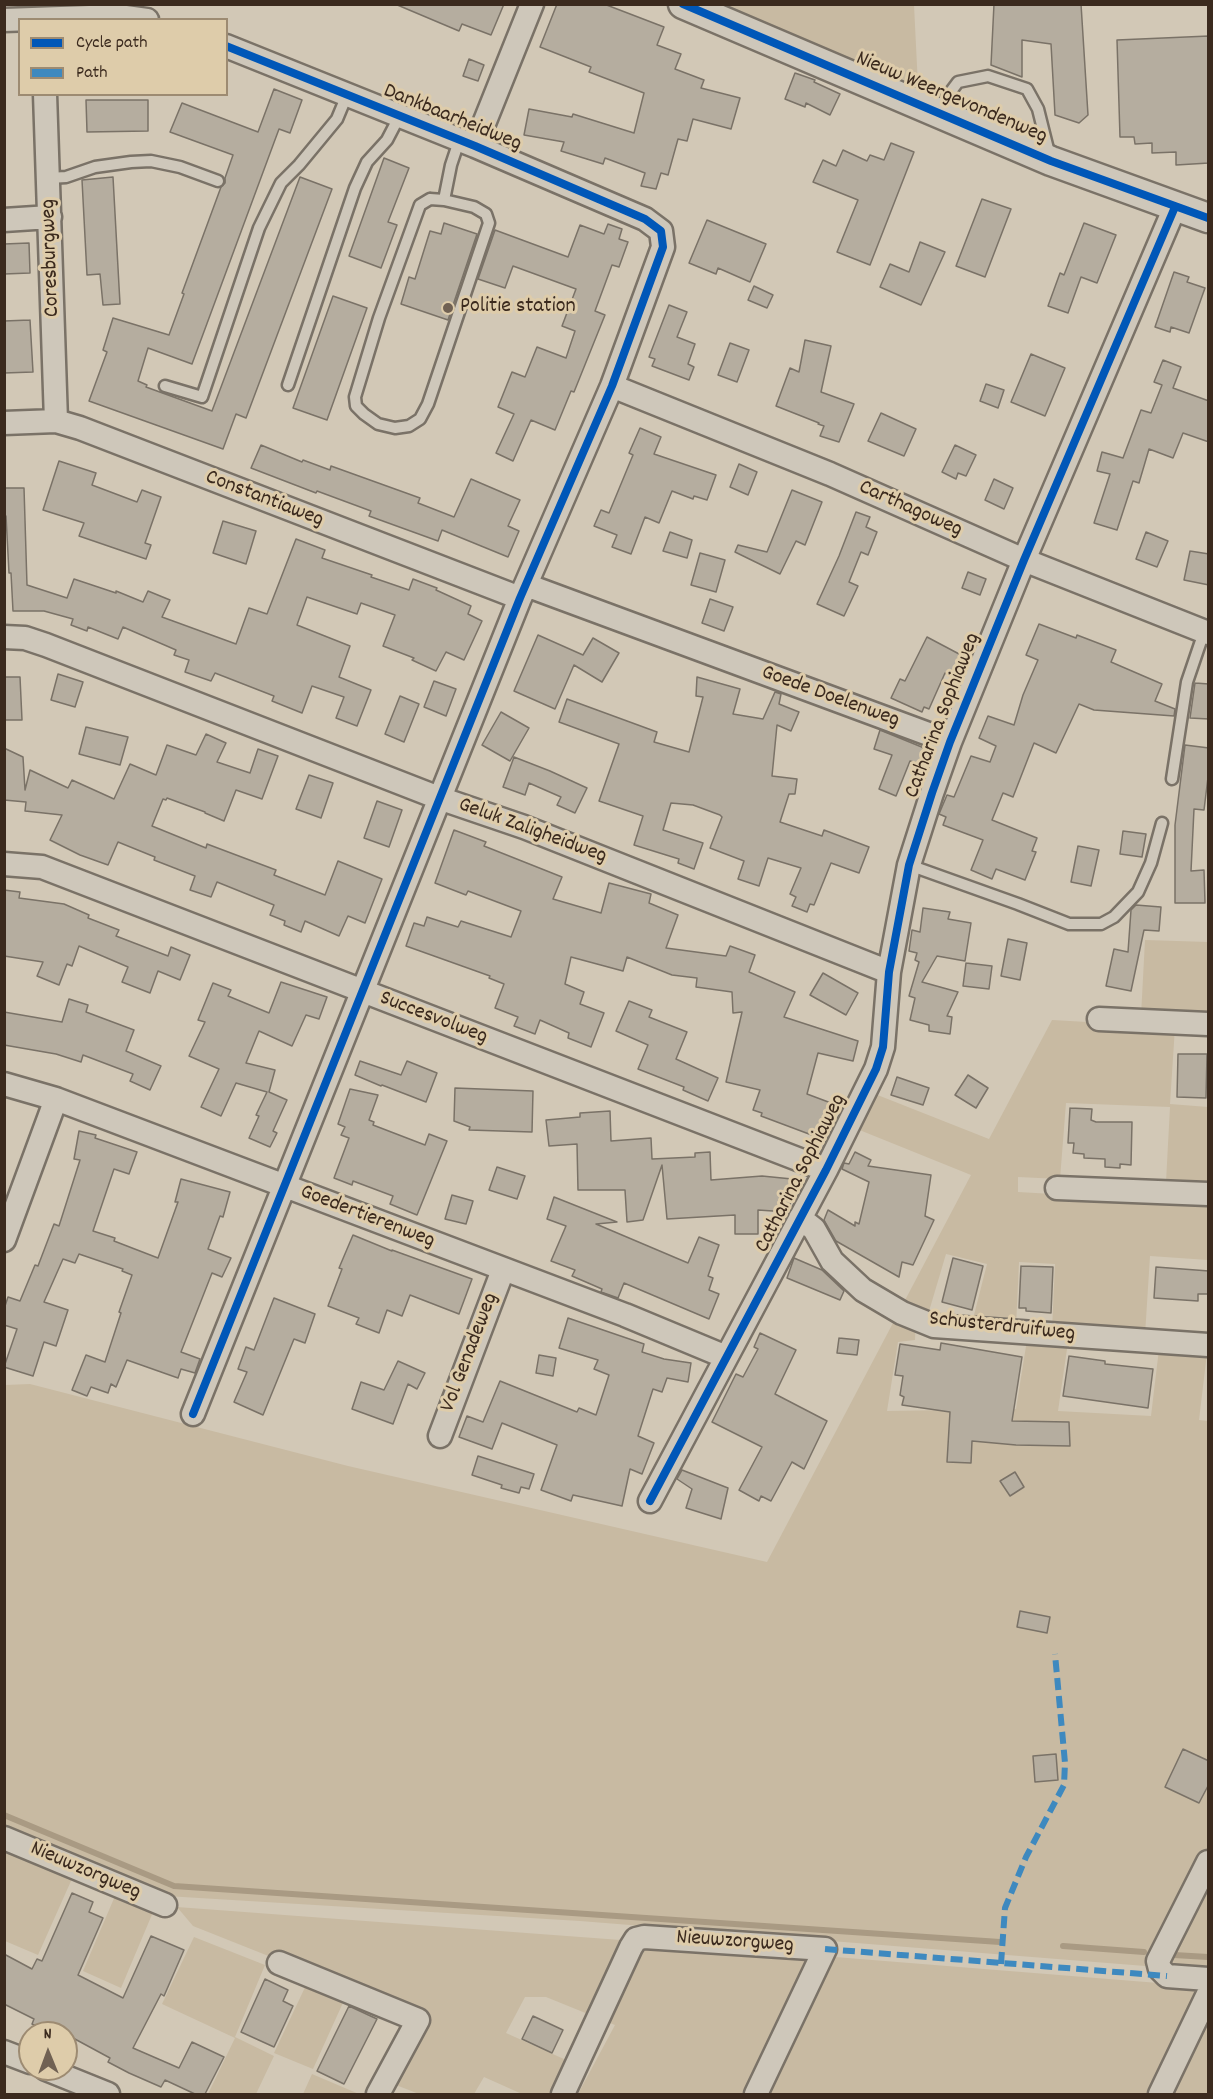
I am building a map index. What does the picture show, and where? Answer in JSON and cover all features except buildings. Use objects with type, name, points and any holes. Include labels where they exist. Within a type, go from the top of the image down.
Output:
[{"type":"street","points":[[467,144],[532,4]]},
{"type":"street","name":"Nieuw Weergevondenweg","points":[[683,4],[1051,161],[1209,218]]},
{"type":"street","points":[[4,20],[42,14],[132,18]]},
{"type":"street","name":"Dankbaarheidweg","points":[[228,47],[645,219],[661,231],[663,247],[612,386]]},
{"type":"street","name":"Coresburgweg","points":[[45,96],[56,421]]},
{"type":"street","name":"Catharina Sophiaweg","points":[[650,1501],[801,1218],[876,1070],[883,1047],[889,972],[909,865],[950,742],[1024,560],[1175,207]]},
{"type":"street","points":[[4,220],[50,217]]},
{"type":"street","points":[[193,1414],[439,798],[523,592],[612,386]]},
{"type":"street","name":"Carthagoweg","points":[[612,386],[830,474],[1024,560],[1206,632]]},
{"type":"street","name":"Constantiaweg","points":[[4,423],[56,421],[80,428],[523,592],[743,666]]},
{"type":"street","name":"Geluk Zaligheidweg","points":[[4,637],[25,638],[46,645],[439,798],[524,827],[889,972]]},
{"type":"street","name":"Goede Doelenweg","points":[[743,666],[950,742]]},
{"type":"street","name":"Succesvolweg","points":[[4,864],[42,867],[826,1170]]},
{"type":"street","points":[[1099,1019],[1209,1024]]},
{"type":"street","name":"Goedertierenweg","points":[[4,1084],[56,1099],[624,1316],[726,1358]]},
{"type":"street","points":[[4,1240],[56,1099]]},
{"type":"street","points":[[1057,1188],[1209,1194]]},
{"type":"street","name":"Schusterdruifweg","points":[[801,1218],[814,1229],[832,1260],[863,1290],[902,1313],[934,1326],[1209,1345]]},
{"type":"street","name":"Vol Genadeweg","points":[[440,1436],[503,1270]]},
{"type":"street","name":"Nieuwzorgweg","points":[[4,1838],[165,1905]]},
{"type":"street","points":[[1209,1863],[1158,1961],[1160,1969],[1167,1976],[1209,1979]]},
{"type":"street","name":"Nieuwzorgweg","points":[[562,2094],[630,1947],[636,1939],[644,1937],[825,1949],[756,2094]]},
{"type":"street","points":[[279,1963],[418,2020],[378,2094]]},
{"type":"street","points":[[1160,2094],[1209,1994]]},
{"type":"street","points":[[76,2081],[108,2094]]},
{"type":"lane","points":[[935,113],[958,82],[988,76],[1028,89],[1038,109],[1051,161]]},
{"type":"lane","points":[[165,386],[202,397],[259,228],[281,183],[299,165],[337,118],[347,95]]},
{"type":"lane","points":[[288,385],[355,188],[367,162],[387,140],[399,117]]},
{"type":"lane","points":[[444,200],[451,165],[467,144]]},
{"type":"lane","points":[[49,178],[66,177],[95,168],[151,161],[180,167],[218,181]]},
{"type":"lane","points":[[430,199],[444,200],[474,207],[486,214],[489,223],[428,404],[420,419],[409,426],[395,428],[378,424],[356,406],[355,397],[379,318],[420,205],[430,199]]},
{"type":"lane","points":[[1172,779],[1187,682],[1206,632]]},
{"type":"lane","points":[[909,865],[1069,924],[1101,924],[1114,917],[1138,892],[1151,863],[1162,823]]},
{"type":"shaded area","points":[[719,5],[914,5],[918,86]]},
{"type":"shaded area","points":[[1145,940],[1208,942],[1208,1019],[1141,1016]]},
{"type":"shaded area","points":[[1052,1020],[1175,1027],[1170,1104],[1208,1107],[1208,1185],[1166,1182],[1170,1107],[1066,1103],[1060,1179],[1018,1177],[1018,1192],[1208,1203],[1208,1260],[1150,1256],[1145,1335],[1052,1330],[1055,1264],[1019,1262],[1016,1326],[972,1323],[987,1264],[946,1254],[927,1318],[916,1318],[915,1340],[898,1342],[887,1411],[1016,1409],[1027,1340],[1068,1342],[1058,1411],[1151,1416],[1159,1349],[1207,1353],[1199,1420],[1208,1421],[1208,1971],[580,1921],[166,1896],[5,1832],[5,1385],[30,1384],[348,1466],[767,1562],[971,1175],[857,1129],[875,1094],[989,1139]]},
{"type":"shaded area","points":[[4,1842],[75,1872],[38,1955],[5,1941]]},
{"type":"shaded area","points":[[118,1889],[156,1905],[121,1988],[83,1971]]},
{"type":"shaded area","points":[[177,1907],[1208,1987],[1208,2094],[578,2094],[615,2025],[546,1997],[525,1997],[506,2033],[575,2064],[559,2094],[522,2094],[484,2077],[474,2094],[419,2094],[396,2085],[427,2019],[193,1926]]},
{"type":"shaded area","points":[[194,1937],[265,1965],[235,2037],[274,2056],[256,2094],[208,2094],[235,2038],[162,2004]]},
{"type":"shaded area","points":[[308,1981],[346,1996],[313,2069],[274,2053]]},
{"type":"shaded area","points":[[312,2074],[359,2094],[303,2094]]},
{"type":"waterway","points":[[4,1815],[174,1886],[1000,1942]]},
{"type":"waterway","points":[[1063,1946],[1144,1952]]},
{"type":"waterway","points":[[1174,1955],[1208,1957]]},
{"type":"marked path","points":[[1001,1964],[1005,1908],[1026,1857],[1064,1785],[1065,1763],[1055,1654]]},
{"type":"marked path","points":[[825,1949],[1167,1976]]},
{"type":"cycle path","points":[[683,4],[1051,161],[1208,218]]},
{"type":"cycle path","points":[[193,1414],[520,598],[612,386],[663,247],[661,231],[645,219],[475,146],[228,47]]},
{"type":"cycle path","points":[[650,1501],[826,1170],[876,1069],[883,1047],[889,972],[909,865],[932,793],[950,742],[1024,560],[1175,207]]},
{"type":"place","name":"Politie station","points":[[448,308]]}]
